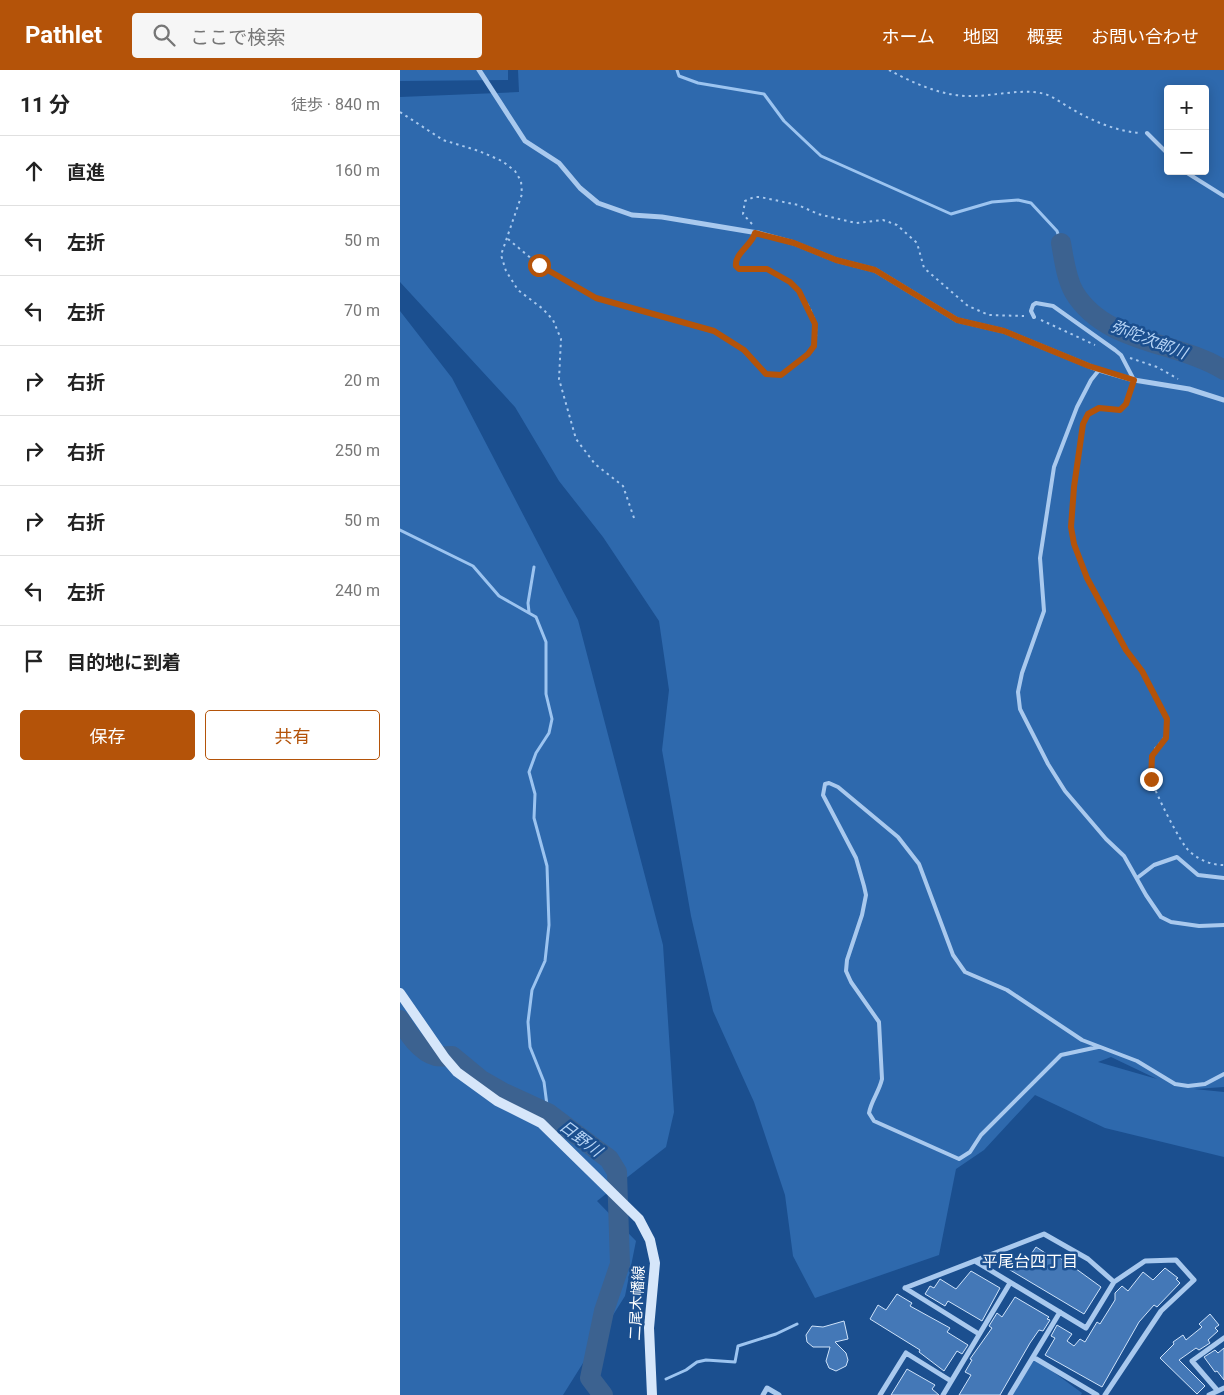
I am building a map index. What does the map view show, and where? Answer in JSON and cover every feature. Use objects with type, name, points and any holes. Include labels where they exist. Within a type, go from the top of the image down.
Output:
[{"type":"main road","name":"二尾木幡線","points":[[400,993],[458,1072],[486,1094],[541,1123],[630,1209],[650,1240],[655,1263],[649,1328],[652,1395]]},
{"type":"street","points":[[479,70],[525,141],[558,163],[580,188],[598,203],[632,216],[662,217],[755,233],[794,243],[836,260],[875,270],[957,320],[1004,331],[1099,370],[1134,380],[1189,389],[1224,400]]},
{"type":"street","points":[[979,1334],[905,1288],[1044,1234],[1088,1259],[1114,1282]]},
{"type":"street","points":[[975,1261],[1010,1284],[1086,1328],[1114,1282],[1146,1261],[1176,1260],[1194,1280],[1161,1311],[1105,1395]]},
{"type":"street","points":[[943,1395],[1010,1284]]},
{"type":"street","points":[[1010,1395],[1060,1312]]},
{"type":"street","points":[[1217,1390],[1192,1361],[1224,1338]]},
{"type":"street","points":[[880,1395],[906,1353],[951,1381]]},
{"type":"street","points":[[1033,1357],[1097,1395]]},
{"type":"street","points":[[763,1395],[767,1388],[779,1395]]},
{"type":"street","points":[[1208,1395],[1224,1388]]},
{"type":"lane","points":[[1147,133],[1164,150]]},
{"type":"lane","points":[[1190,175],[1224,196]]},
{"type":"lane","points":[[1034,317],[1032,310],[1033,305],[1036,303],[1053,306],[1121,355],[1134,380]]},
{"type":"lane","points":[[1099,370],[1091,380],[1076,408],[1054,467],[1040,558],[1044,611],[1022,673],[1018,692],[1020,708],[1065,791],[1106,839],[1124,856],[1161,917],[1171,922],[1199,926],[1224,925]]},
{"type":"lane","points":[[1098,1047],[1061,1055],[981,1135],[970,1152],[959,1159],[874,1121],[869,1113],[871,1100],[880,1087],[882,1079],[879,1022],[851,982],[846,971],[847,960],[860,926],[866,895],[856,858],[823,795],[825,784],[829,783],[838,787],[902,840],[925,876],[959,967],[978,980],[991,982],[1007,990],[1064,1029],[1098,1047],[1137,1061],[1175,1084],[1200,1085],[1224,1074]]},
{"type":"lane","points":[[1137,878],[1154,865],[1177,857],[1198,875],[1224,878]]},
{"type":"path","points":[[889,70],[909,80],[951,94],[972,96],[1030,92],[1046,94],[1086,116],[1111,127],[1125,132],[1147,133]]},
{"type":"path","points":[[400,112],[443,140],[485,153],[515,171],[521,181],[522,194],[502,255],[506,272],[518,290],[543,309],[552,320],[561,339],[559,378],[576,439],[595,464],[623,486],[634,518]]},
{"type":"path","points":[[508,239],[545,270],[596,298],[714,331],[744,350],[766,374],[773,376],[781,375],[808,354],[814,346],[815,324],[799,291],[790,282],[767,269],[739,269],[736,266],[738,257],[753,239],[755,233],[756,227],[743,214],[745,201],[754,197],[798,205],[818,214],[856,223],[883,220],[897,225],[917,243],[924,268],[968,306],[996,316],[1034,317],[1097,346]]},
{"type":"path","points":[[1121,355],[1174,376],[1189,389]]},
{"type":"path","points":[[1134,380],[1126,404],[1120,410],[1099,408],[1088,414],[1083,424],[1074,487],[1071,527],[1074,544],[1095,594],[1167,719],[1166,738],[1152,756],[1151,779],[1178,838],[1189,851],[1205,862],[1214,865],[1224,865]]},
{"type":"shaded area","points":[[400,70],[508,70],[508,80],[400,81]]},
{"type":"shaded area","points":[[518,70],[1224,70],[1224,1087],[1194,1089],[1224,1092],[1224,1157],[1105,1128],[1035,1095],[984,1150],[956,1169],[939,1255],[815,1298],[793,1256],[785,1195],[754,1102],[713,1011],[691,916],[662,750],[669,690],[659,621],[603,537],[559,481],[515,407],[400,282],[400,97],[519,92]],"holes":[[[1111,1057],[1157,1079],[1098,1062]]]},
{"type":"shaded area","points":[[400,311],[452,378],[578,620],[663,945],[674,1112],[666,1147],[597,1201],[636,1241],[625,1296],[563,1395],[400,1395]]},
{"type":"shaded area","points":[[1033,1357],[1082,1393],[1081,1395],[1010,1395]]},
{"type":"building","points":[[1036,1247],[1053,1258],[1055,1255],[1068,1263],[1101,1287],[1084,1314],[1000,1264],[1005,1256],[1023,1266]]},
{"type":"building","points":[[1165,1268],[1178,1278],[1176,1279],[1180,1283],[1157,1307],[1154,1305],[1139,1322],[1102,1387],[1045,1355],[1055,1338],[1051,1336],[1057,1325],[1072,1334],[1067,1341],[1074,1346],[1080,1339],[1085,1342],[1097,1322],[1100,1324],[1115,1300],[1115,1293],[1122,1286],[1128,1291],[1143,1272],[1153,1280]]},
{"type":"building","points":[[971,1271],[1000,1288],[982,1321],[948,1301],[945,1306],[925,1294],[930,1286],[934,1288],[940,1279],[956,1289]]},
{"type":"building","points":[[897,1294],[912,1303],[910,1306],[950,1328],[947,1332],[968,1345],[962,1354],[957,1351],[944,1371],[919,1352],[920,1350],[870,1319],[878,1305],[886,1310]]},
{"type":"building","points":[[1015,1297],[1049,1317],[1047,1319],[1050,1320],[1043,1331],[1039,1330],[1030,1343],[1000,1395],[959,1395],[971,1375],[965,1372],[972,1360],[970,1359],[992,1328],[989,1326],[997,1313],[1002,1317]]},
{"type":"building","points":[[1210,1314],[1219,1325],[1215,1328],[1218,1331],[1208,1340],[1210,1343],[1199,1350],[1196,1348],[1179,1360],[1205,1386],[1197,1394],[1160,1358],[1174,1344],[1173,1342],[1183,1335],[1186,1340],[1202,1327],[1199,1324]]},
{"type":"building","points":[[844,1321],[848,1339],[835,1342],[846,1353],[848,1360],[846,1366],[836,1371],[829,1368],[826,1361],[830,1347],[813,1347],[807,1342],[806,1335],[812,1326],[823,1327]]},
{"type":"building","points":[[1224,1348],[1224,1380],[1217,1371],[1215,1372],[1204,1357],[1215,1350],[1218,1353]]},
{"type":"building","points":[[907,1369],[935,1385],[932,1389],[939,1395],[891,1395]]},
{"type":"waterway","points":[[677,70],[679,76],[698,83],[764,94],[784,121],[821,156],[951,214],[992,202],[1018,200],[1031,203],[1057,231],[1061,243]]},
{"type":"waterway","name":"弥陀次郎川","points":[[1061,243],[1071,287],[1087,309],[1104,322],[1123,332],[1205,360],[1224,370]]},
{"type":"waterway","points":[[400,530],[473,566],[499,596],[536,617],[546,642],[546,694],[552,719],[549,733],[536,753],[529,772],[535,794],[534,818],[547,866],[549,925],[545,961],[532,990],[528,1022],[530,1047],[544,1082],[548,1113]]},
{"type":"waterway","points":[[529,612],[528,603],[534,567]]},
{"type":"waterway","name":"日野川","points":[[400,1020],[415,1041],[425,1051],[436,1056],[452,1056],[481,1080],[548,1113],[609,1159],[617,1172],[620,1264],[604,1311],[590,1378],[603,1395]]},
{"type":"waterway","points":[[666,1379],[686,1370],[697,1362],[706,1360],[735,1362],[738,1346],[776,1334],[797,1324]]},
{"type":"district","name":"平尾台四丁目","points":[[1030,1261]]},
{"type":"route","points":[[539,265],[596,298],[714,331],[732,340],[754,359],[766,374],[773,376],[781,375],[808,354],[814,346],[816,336],[815,324],[808,306],[799,291],[790,282],[767,269],[739,269],[736,266],[738,257],[753,239],[755,233],[794,243],[836,260],[875,270],[957,320],[1004,331],[1099,370],[1134,380],[1130,396],[1120,410],[1099,408],[1088,414],[1083,424],[1074,487],[1071,527],[1074,544],[1087,578],[1126,650],[1142,671],[1167,719],[1168,729],[1166,738],[1152,756],[1151,779]]}]
